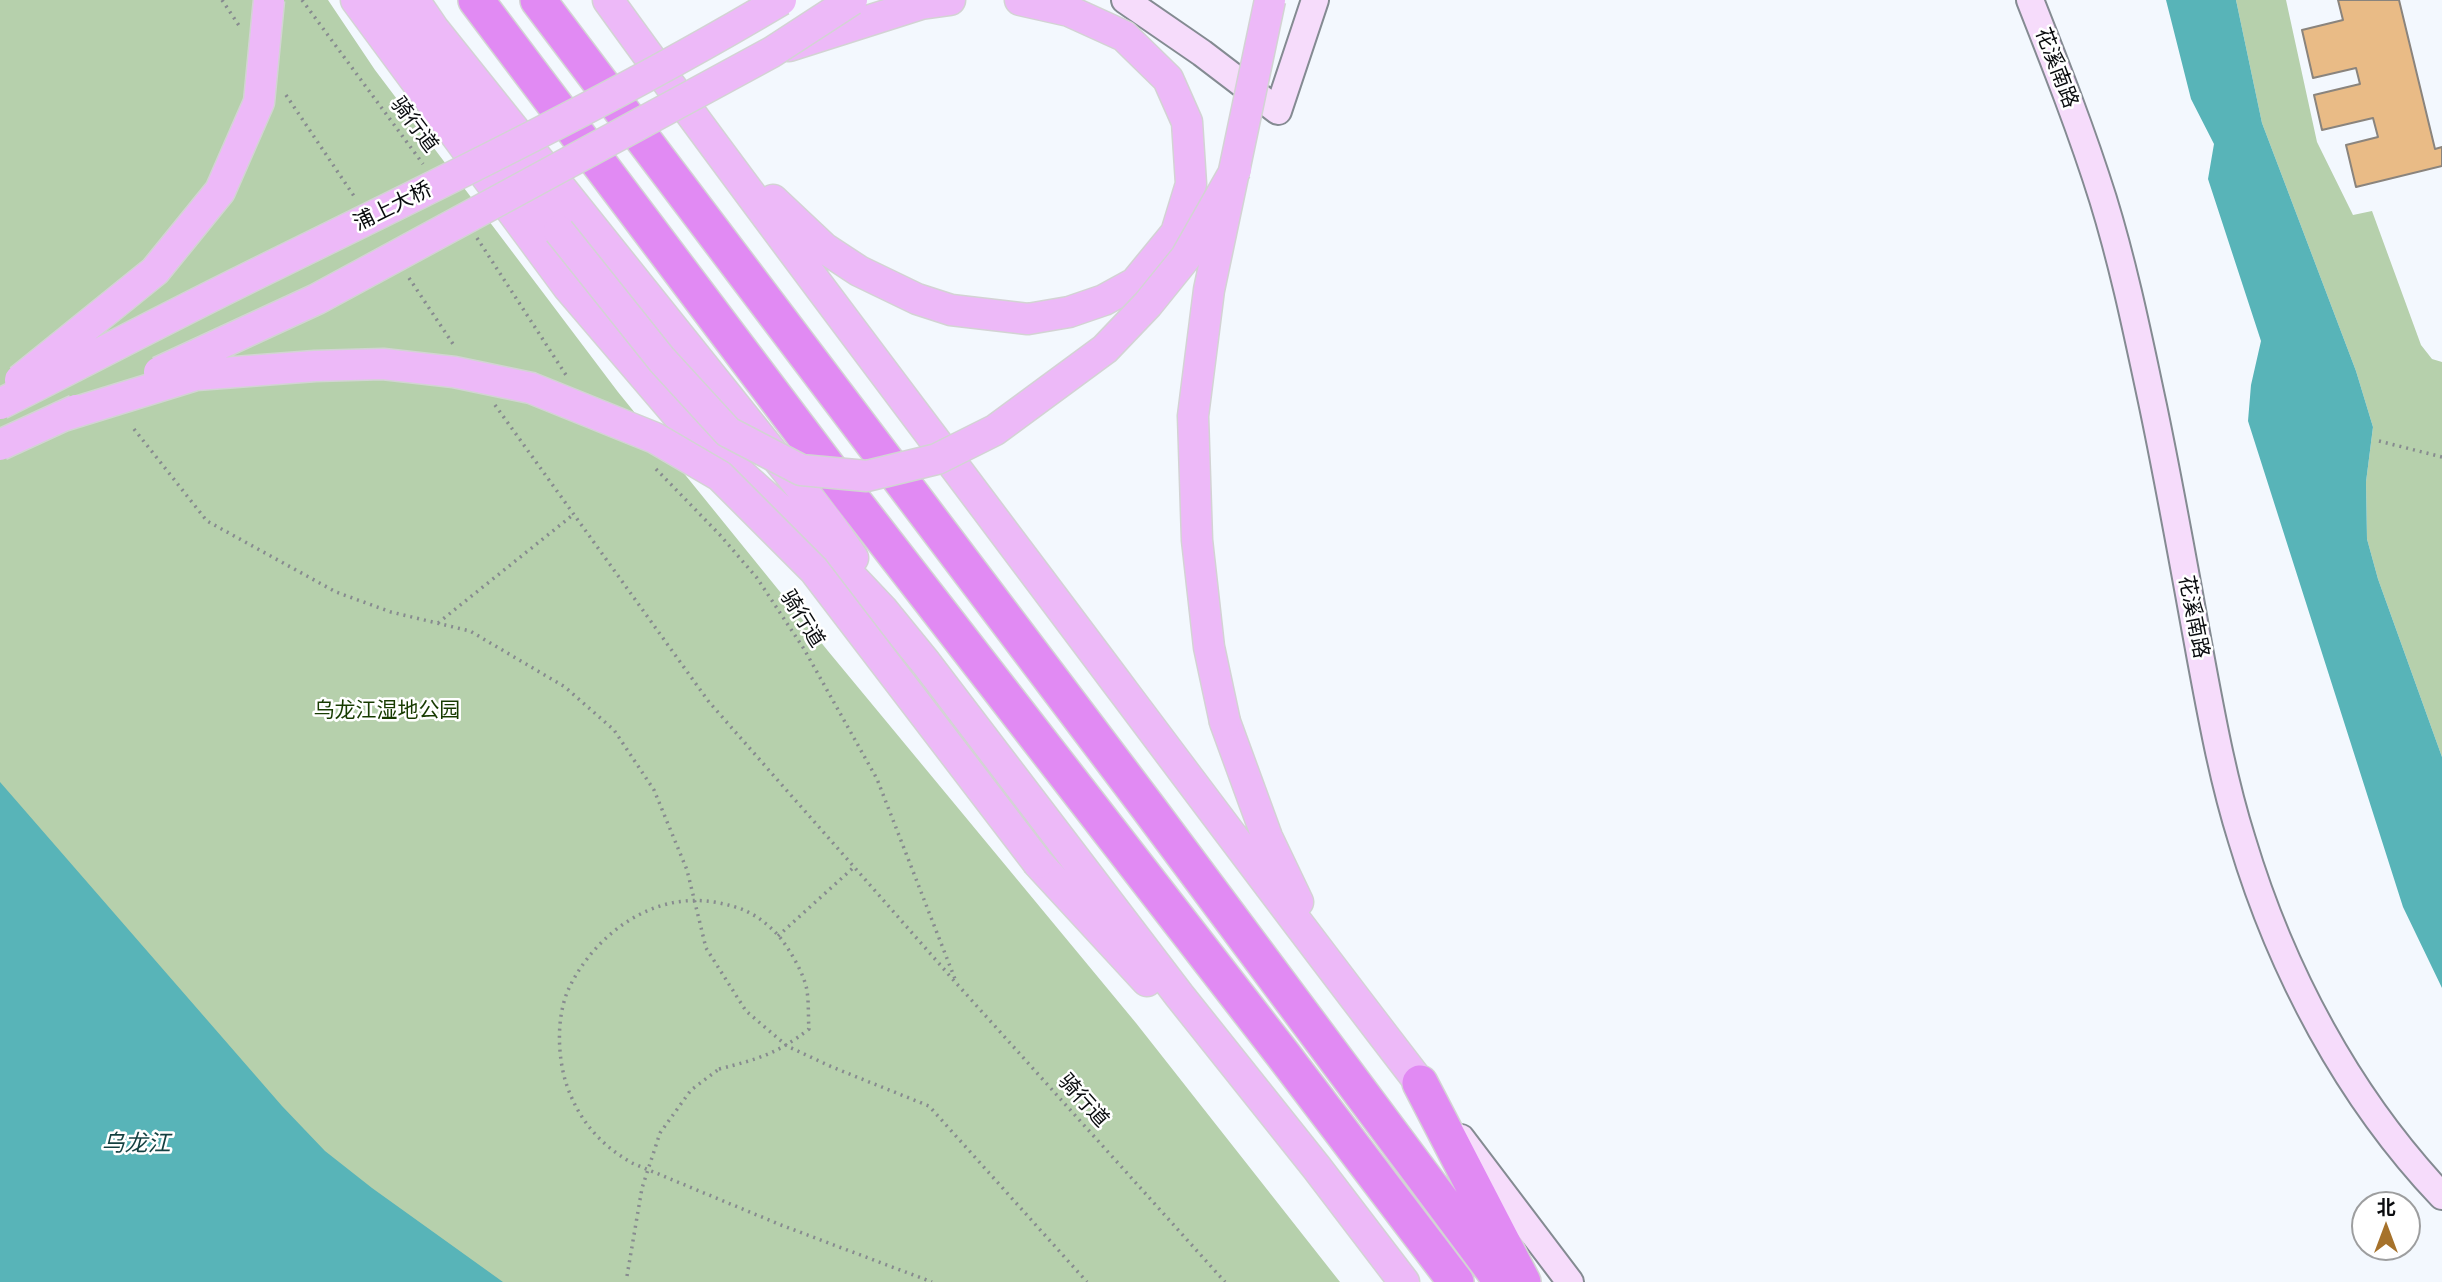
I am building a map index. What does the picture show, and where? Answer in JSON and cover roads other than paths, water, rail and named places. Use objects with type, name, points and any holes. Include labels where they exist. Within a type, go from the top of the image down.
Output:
[{"type":"highway","points":[[476,0],[852,499],[1456,1282]]},
{"type":"highway","points":[[538,0],[1147,806],[1502,1282]]},
{"type":"highway","points":[[1420,1083],[1523,1282]]},
{"type":"main road","points":[[0,397],[155,271],[220,191],[259,102],[269,0]]},
{"type":"main road","points":[[356,0],[568,287],[686,425],[831,555],[926,663],[1179,995],[1404,1282]]},
{"type":"main road","points":[[383,0],[395,20],[662,360],[728,432],[801,470],[867,476],[937,459],[995,430],[1105,349],[1148,304],[1186,257],[1236,169]]},
{"type":"main road","points":[[414,0],[466,69],[828,522],[926,663]]},
{"type":"main road","points":[[608,0],[701,128],[1420,1083]]},
{"type":"main road","points":[[730,30],[755,0]]},
{"type":"main road","name":"浦上大桥","points":[[0,404],[244,280],[462,174],[781,0]]},
{"type":"main road","points":[[0,445],[317,299],[772,52],[852,0]]},
{"type":"main road","points":[[772,52],[921,4],[950,0]]},
{"type":"main road","points":[[701,128],[824,248],[892,289],[951,310],[1028,319],[1069,312],[1104,300],[1135,283],[1177,233],[1191,184],[1187,122],[1168,79],[1124,36],[1069,11],[1020,0]]},
{"type":"main road","points":[[1270,0],[1209,290],[1192,416],[1199,553],[1209,647],[1225,722],[1267,837],[1325,959]]},
{"type":"main road","points":[[60,417],[196,375],[383,364],[454,372],[531,388],[655,439],[720,476],[814,570],[1038,863],[1317,1168]]},
{"type":"street","points":[[1125,0],[1202,53],[1278,111],[1315,0]]},
{"type":"street","name":"花溪南路","points":[[2029,0],[2059,74],[2103,199],[2123,271],[2154,409],[2220,761],[2246,853],[2276,935],[2333,1049],[2385,1129],[2442,1196]]},
{"type":"street","points":[[1420,1083],[1570,1282]]},
{"type":"water","points":[[2166,0],[2236,0],[2262,123],[2356,371],[2373,427],[2366,482],[2367,539],[2378,579],[2442,757],[2442,988],[2403,907],[2248,421],[2251,385],[2261,341],[2208,179],[2214,144],[2191,99]]},
{"type":"water","name":"乌龙江","points":[[0,782],[282,1106],[325,1151],[503,1282],[0,1282]]},
{"type":"park label","name":"乌龙江湿地公园","points":[[387,711]]}]
